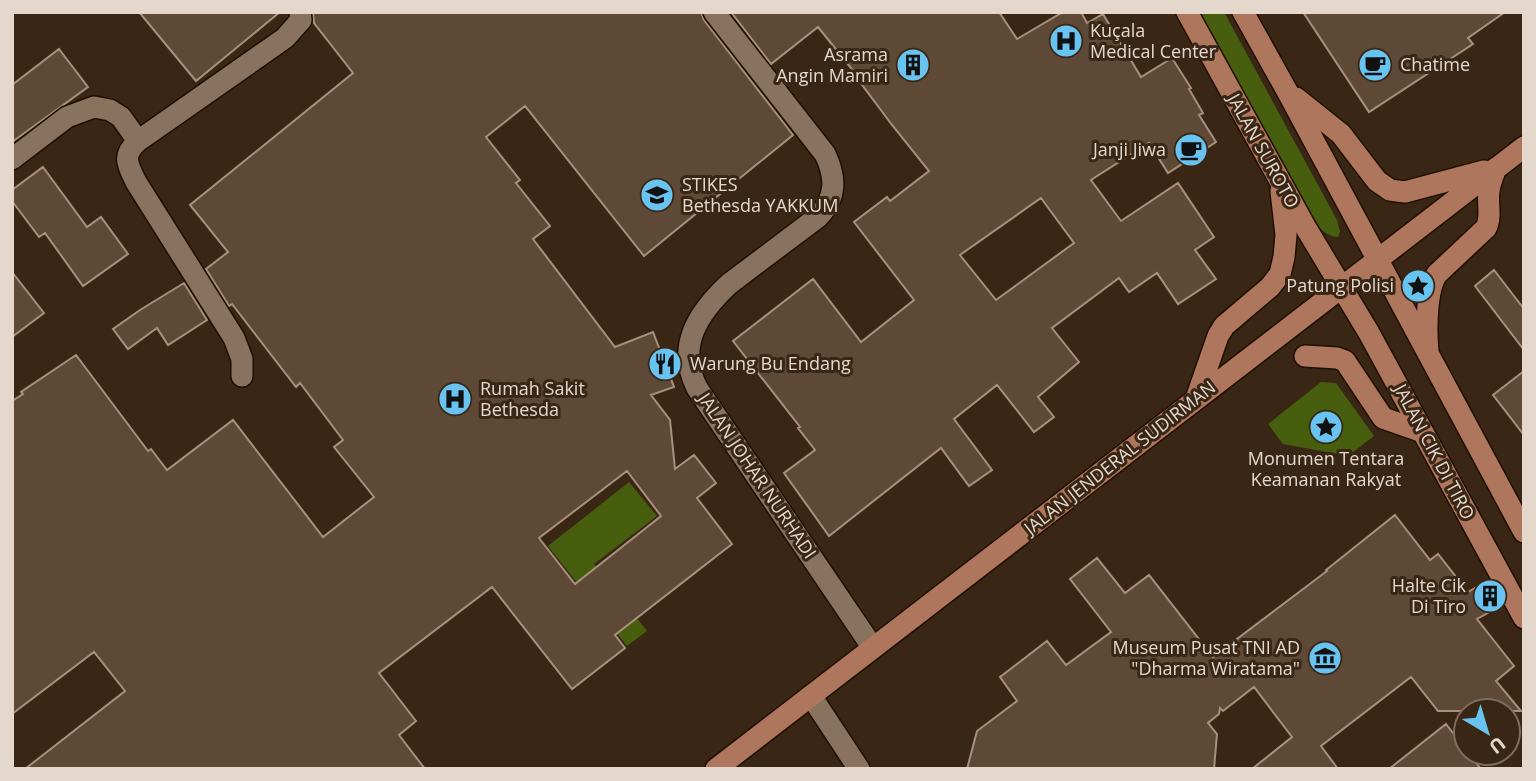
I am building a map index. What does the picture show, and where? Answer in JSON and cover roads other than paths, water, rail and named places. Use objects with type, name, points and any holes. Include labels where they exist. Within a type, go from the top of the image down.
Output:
[{"type":"main road","name":"JALAN SUROTO","points":[[1187,12],[1280,183],[1341,288]]},
{"type":"main road","points":[[1243,12],[1524,532]]},
{"type":"main road","points":[[1287,90],[1340,134],[1377,181],[1390,190],[1405,192],[1496,168]]},
{"type":"main road","name":"JALAN JENDERAL SUDIRMAN","points":[[716,769],[1524,147]]},
{"type":"main road","points":[[1429,356],[1428,317],[1433,281],[1489,223],[1489,186],[1496,168]]},
{"type":"main road","points":[[1196,400],[1224,326],[1270,287],[1280,274],[1286,235],[1280,183]]},
{"type":"main road","name":"JALAN CIK DI TIRO","points":[[1341,288],[1369,332],[1524,618]]},
{"type":"main road","points":[[1306,356],[1345,361],[1383,418],[1423,432]]},
{"type":"street","points":[[242,376],[242,359],[234,338],[136,182],[127,157],[129,149],[138,141],[285,38],[301,20],[300,12]]},
{"type":"street","name":"JALAN JOHAR NURHADI","points":[[714,12],[825,154],[834,180],[827,207],[818,217],[729,284],[701,315],[688,351],[691,376],[873,648]]},
{"type":"street","points":[[12,159],[67,117],[94,107],[110,110],[121,117],[138,141]]},
{"type":"street","points":[[811,696],[859,769]]},
{"type":"place","name":"Kuçala Medical Center","points":[[1066,41]]},
{"type":"place","name":"Asrama Angin Mamiri","points":[[913,65]]},
{"type":"place","name":"Chatime","points":[[1375,65]]},
{"type":"place","name":"Janji Jiwa","points":[[1191,150]]},
{"type":"place","name":"STIKES Bethesda YAKKUM","points":[[657,195]]},
{"type":"place","name":"Patung Polisi","points":[[1418,286]]},
{"type":"place","name":"Warung Bu Endang","points":[[665,364]]},
{"type":"place","name":"Rumah Sakit Bethesda","points":[[455,399]]},
{"type":"place","name":"Monumen Tentara Keamanan Rakyat","points":[[1326,427]]},
{"type":"place","name":"Halte Cik Di Tiro","points":[[1490,596]]},
{"type":"place","name":"Museum Pusat TNI AD \"Dharma Wiratama\"","points":[[1325,658]]}]
